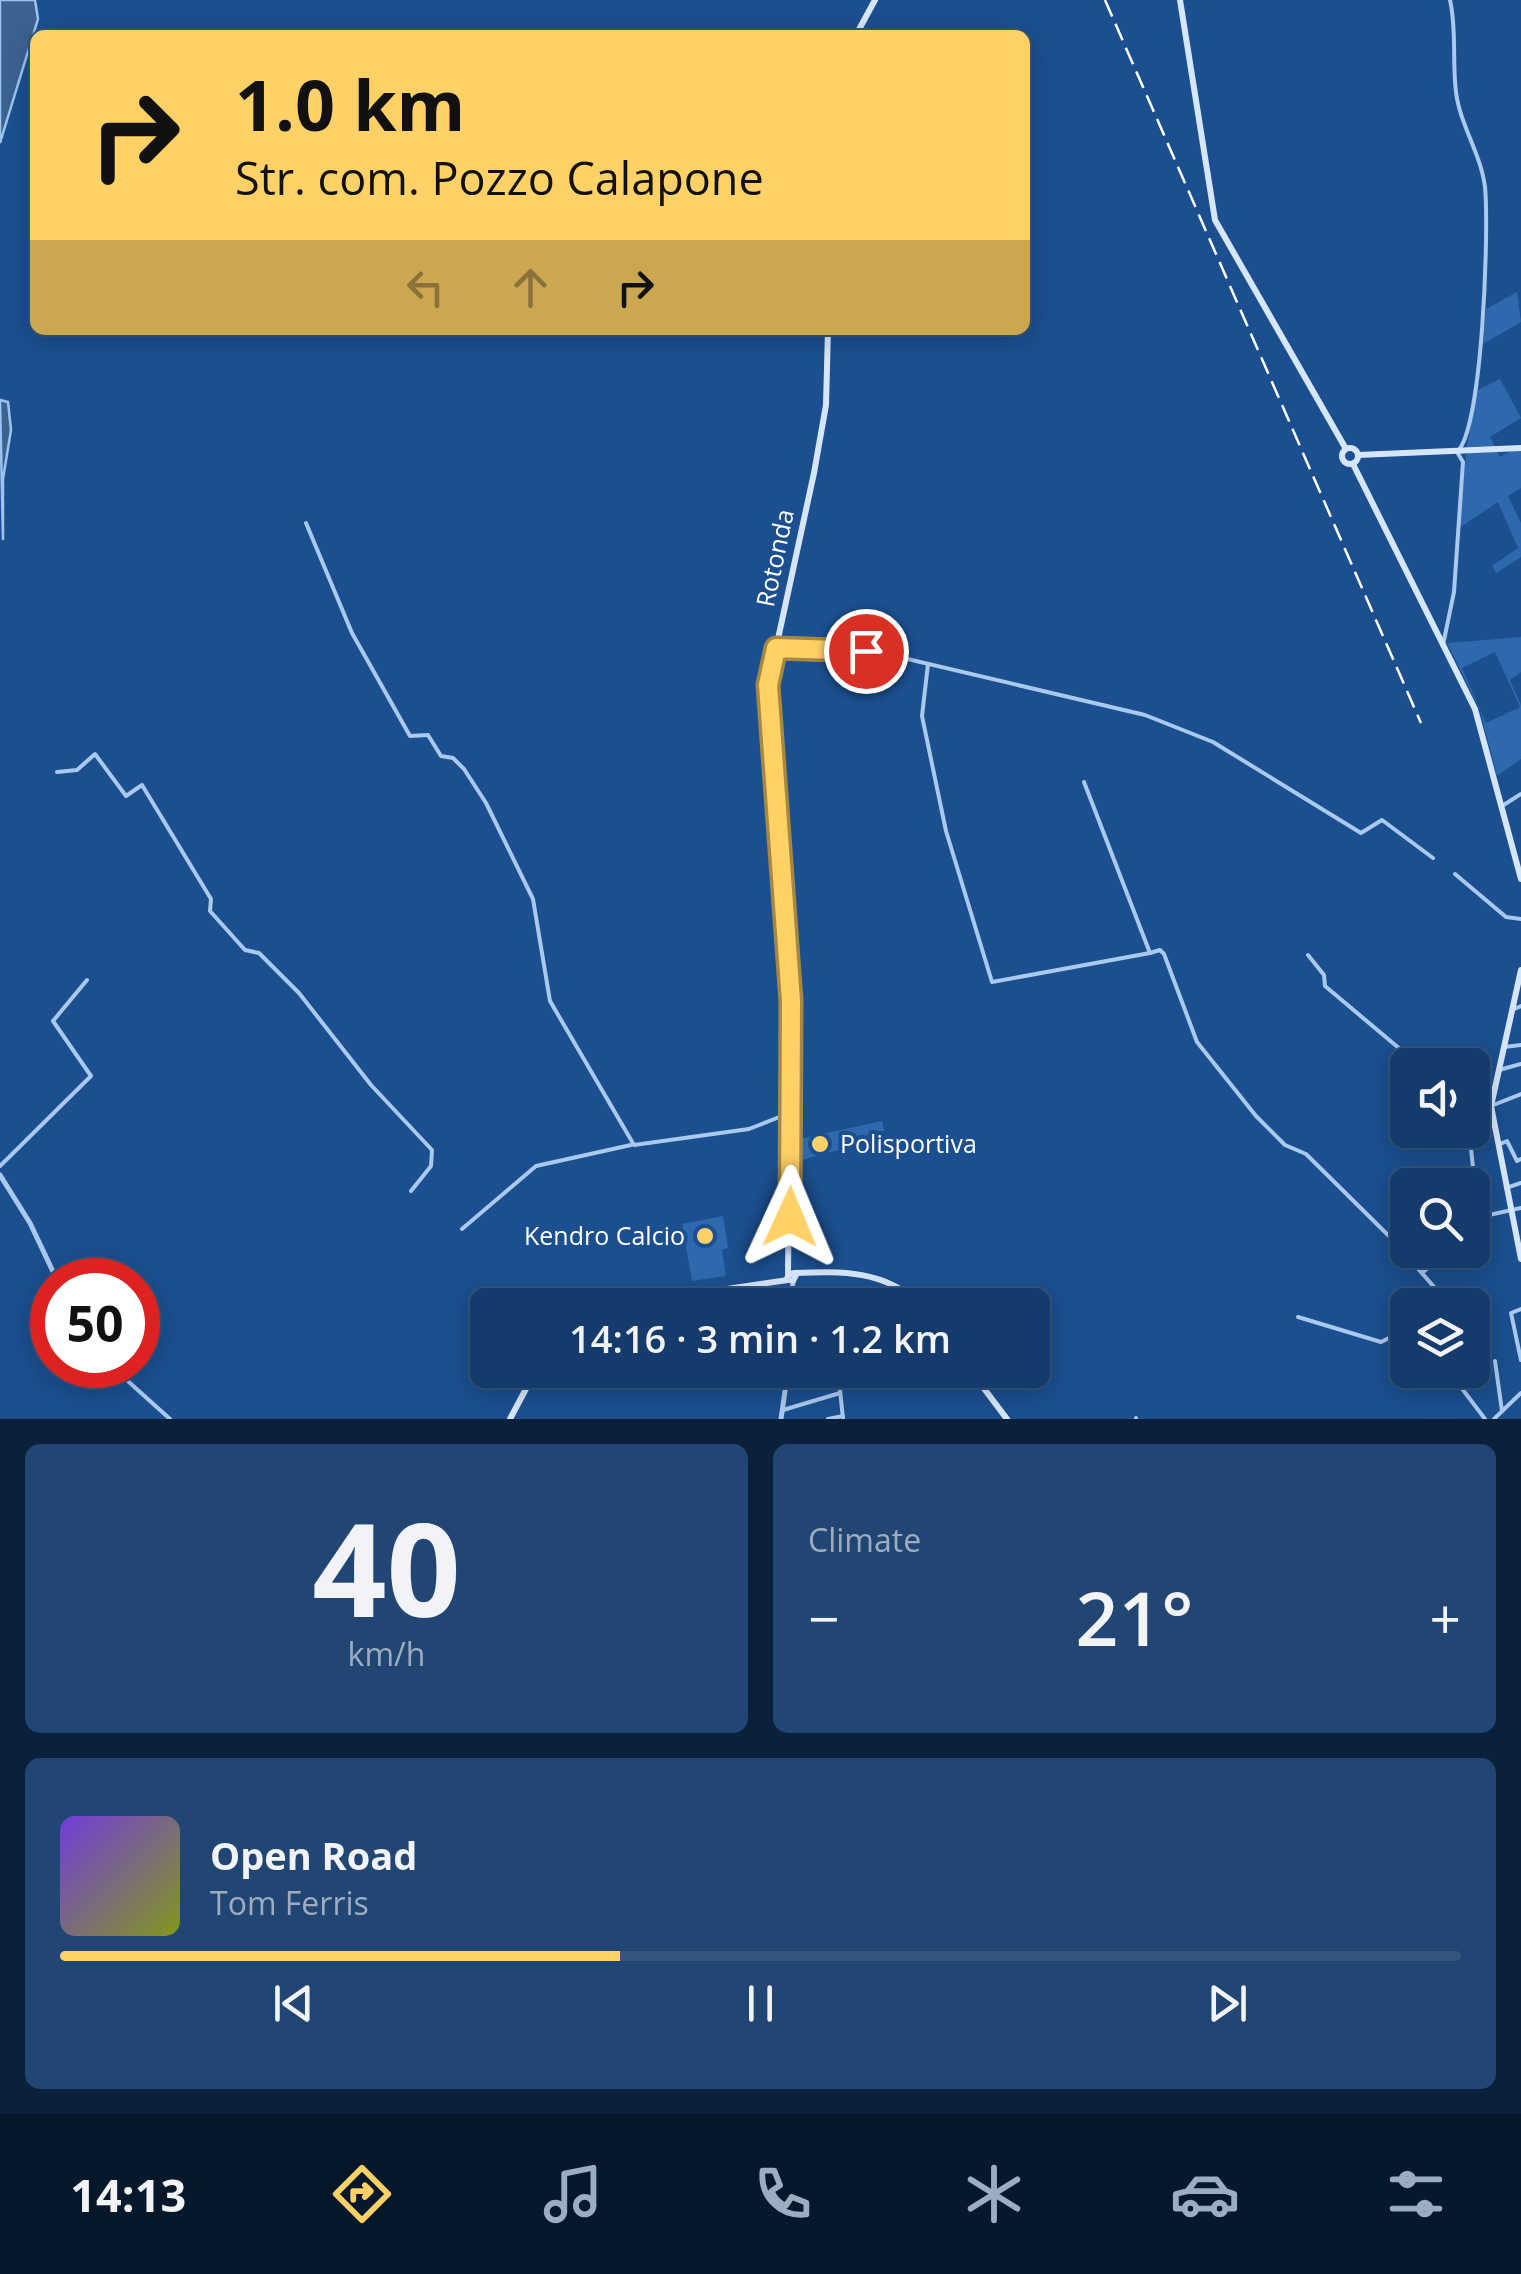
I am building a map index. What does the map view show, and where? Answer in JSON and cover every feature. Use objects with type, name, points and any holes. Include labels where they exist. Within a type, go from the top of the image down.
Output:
[{"type":"main road","points":[[859,30],[875,0]]},
{"type":"main road","points":[[1179,0],[1215,220],[1346,449],[1342,460],[1352,464],[1474,708],[1521,879]]},
{"type":"main road","name":"Rotonda","points":[[791,1277],[791,1001],[768,685],[823,422],[828,335]]},
{"type":"main road","points":[[1358,455],[1521,448]]},
{"type":"main road","points":[[1346,449],[1353,449],[1358,455]]},
{"type":"main road","points":[[1352,464],[1358,455]]},
{"type":"main road","points":[[1521,970],[1491,1106],[1521,1258]]},
{"type":"main road","points":[[725,1288],[843,1270],[877,1277],[895,1288]]},
{"type":"main road","points":[[510,1419],[526,1388]]},
{"type":"main road","points":[[983,1388],[1006,1419]]},
{"type":"street","points":[[1444,646],[1454,592],[1463,462],[1457,452],[1465,441],[1476,388],[1484,291],[1484,187],[1457,97],[1450,0]]},
{"type":"street","points":[[1465,441],[1473,451]]},
{"type":"street","points":[[306,522],[352,632],[406,732],[412,738],[428,734],[441,756],[458,762],[481,792],[532,899],[550,1001],[634,1145]]},
{"type":"street","points":[[776,648],[866,651],[1145,715],[1213,742],[1361,833],[1382,820],[1433,858]]},
{"type":"street","points":[[928,664],[922,716],[946,830],[992,982],[1150,953],[1164,954],[1197,1042],[1256,1116],[1285,1145],[1306,1154],[1435,1288]]},
{"type":"street","points":[[57,772],[77,770],[95,754],[126,796],[142,784],[212,900],[210,911],[245,950],[259,953],[299,993],[371,1085],[432,1150],[431,1166],[411,1191]]},
{"type":"street","points":[[1084,782],[1150,953]]},
{"type":"street","points":[[1502,806],[1521,794]]},
{"type":"street","points":[[1455,874],[1514,918],[1521,917]]},
{"type":"street","points":[[1308,955],[1324,975],[1325,986],[1398,1048]]},
{"type":"street","points":[[0,1166],[91,1076],[53,1021],[86,980]]},
{"type":"street","points":[[1512,1010],[1521,1006]]},
{"type":"street","points":[[1504,1047],[1521,1045]]},
{"type":"street","points":[[1499,1070],[1521,1064]]},
{"type":"street","points":[[1491,1106],[1521,1094]]},
{"type":"street","points":[[462,1228],[536,1166],[634,1145],[749,1129],[779,1114],[792,1114]]},
{"type":"street","points":[[1496,1146],[1507,1141],[1517,1161],[1521,1159]]},
{"type":"street","points":[[0,1175],[46,1258]]},
{"type":"street","points":[[1506,1188],[1521,1183]]},
{"type":"street","points":[[1490,1215],[1521,1208]]},
{"type":"street","points":[[1422,1273],[1428,1268]]},
{"type":"street","points":[[791,1277],[791,1288]]},
{"type":"street","points":[[1521,1309],[1511,1313],[1521,1360]]},
{"type":"street","points":[[1298,1317],[1382,1342],[1390,1337]]},
{"type":"street","points":[[1495,1361],[1502,1411]]},
{"type":"street","points":[[136,1388],[170,1419]]},
{"type":"street","points":[[781,1419],[785,1388]]},
{"type":"street","points":[[828,1419],[843,1417],[840,1388]]},
{"type":"street","points":[[1461,1388],[1484,1419]]},
{"type":"street","points":[[782,1411],[840,1393]]},
{"type":"street","points":[[1494,1419],[1521,1393]]},
{"type":"shaded area","points":[[0,0],[35,0],[38,19],[35,30],[30,30],[30,45],[0,143]]},
{"type":"shaded area","points":[[1517,292],[1521,322],[1483,344],[1486,309]]},
{"type":"shaded area","points":[[1500,379],[1521,418],[1490,437],[1500,457],[1521,445],[1521,488],[1508,496],[1521,523],[1521,557],[1496,573],[1492,566],[1518,548],[1498,502],[1459,528],[1467,445],[1478,390]]},
{"type":"shaded area","points":[[0,400],[8,402],[11,430],[3,479],[3,540]]},
{"type":"shaded area","points":[[1521,637],[1521,672],[1510,680],[1521,705],[1521,759],[1497,776],[1480,710],[1447,643]],"holes":[[[1495,652],[1520,707],[1486,723],[1462,668]]]},
{"type":"shaded area","name":"Polisportiva","points":[[882,1121],[884,1131],[845,1140],[847,1148],[794,1162],[795,1140]]},
{"type":"shaded area","name":"Kendro Calcio","points":[[723,1216],[728,1248],[722,1250],[726,1276],[692,1281],[682,1224]]},
{"type":"railway","points":[[1105,0],[1421,723]]},
{"type":"place","name":"Polisportiva","points":[[820,1144]]},
{"type":"place","name":"Kendro Calcio","points":[[705,1236]]},
{"type":"route","points":[[790,1217],[791,1001],[768,685],[776,648],[866,651]]}]
